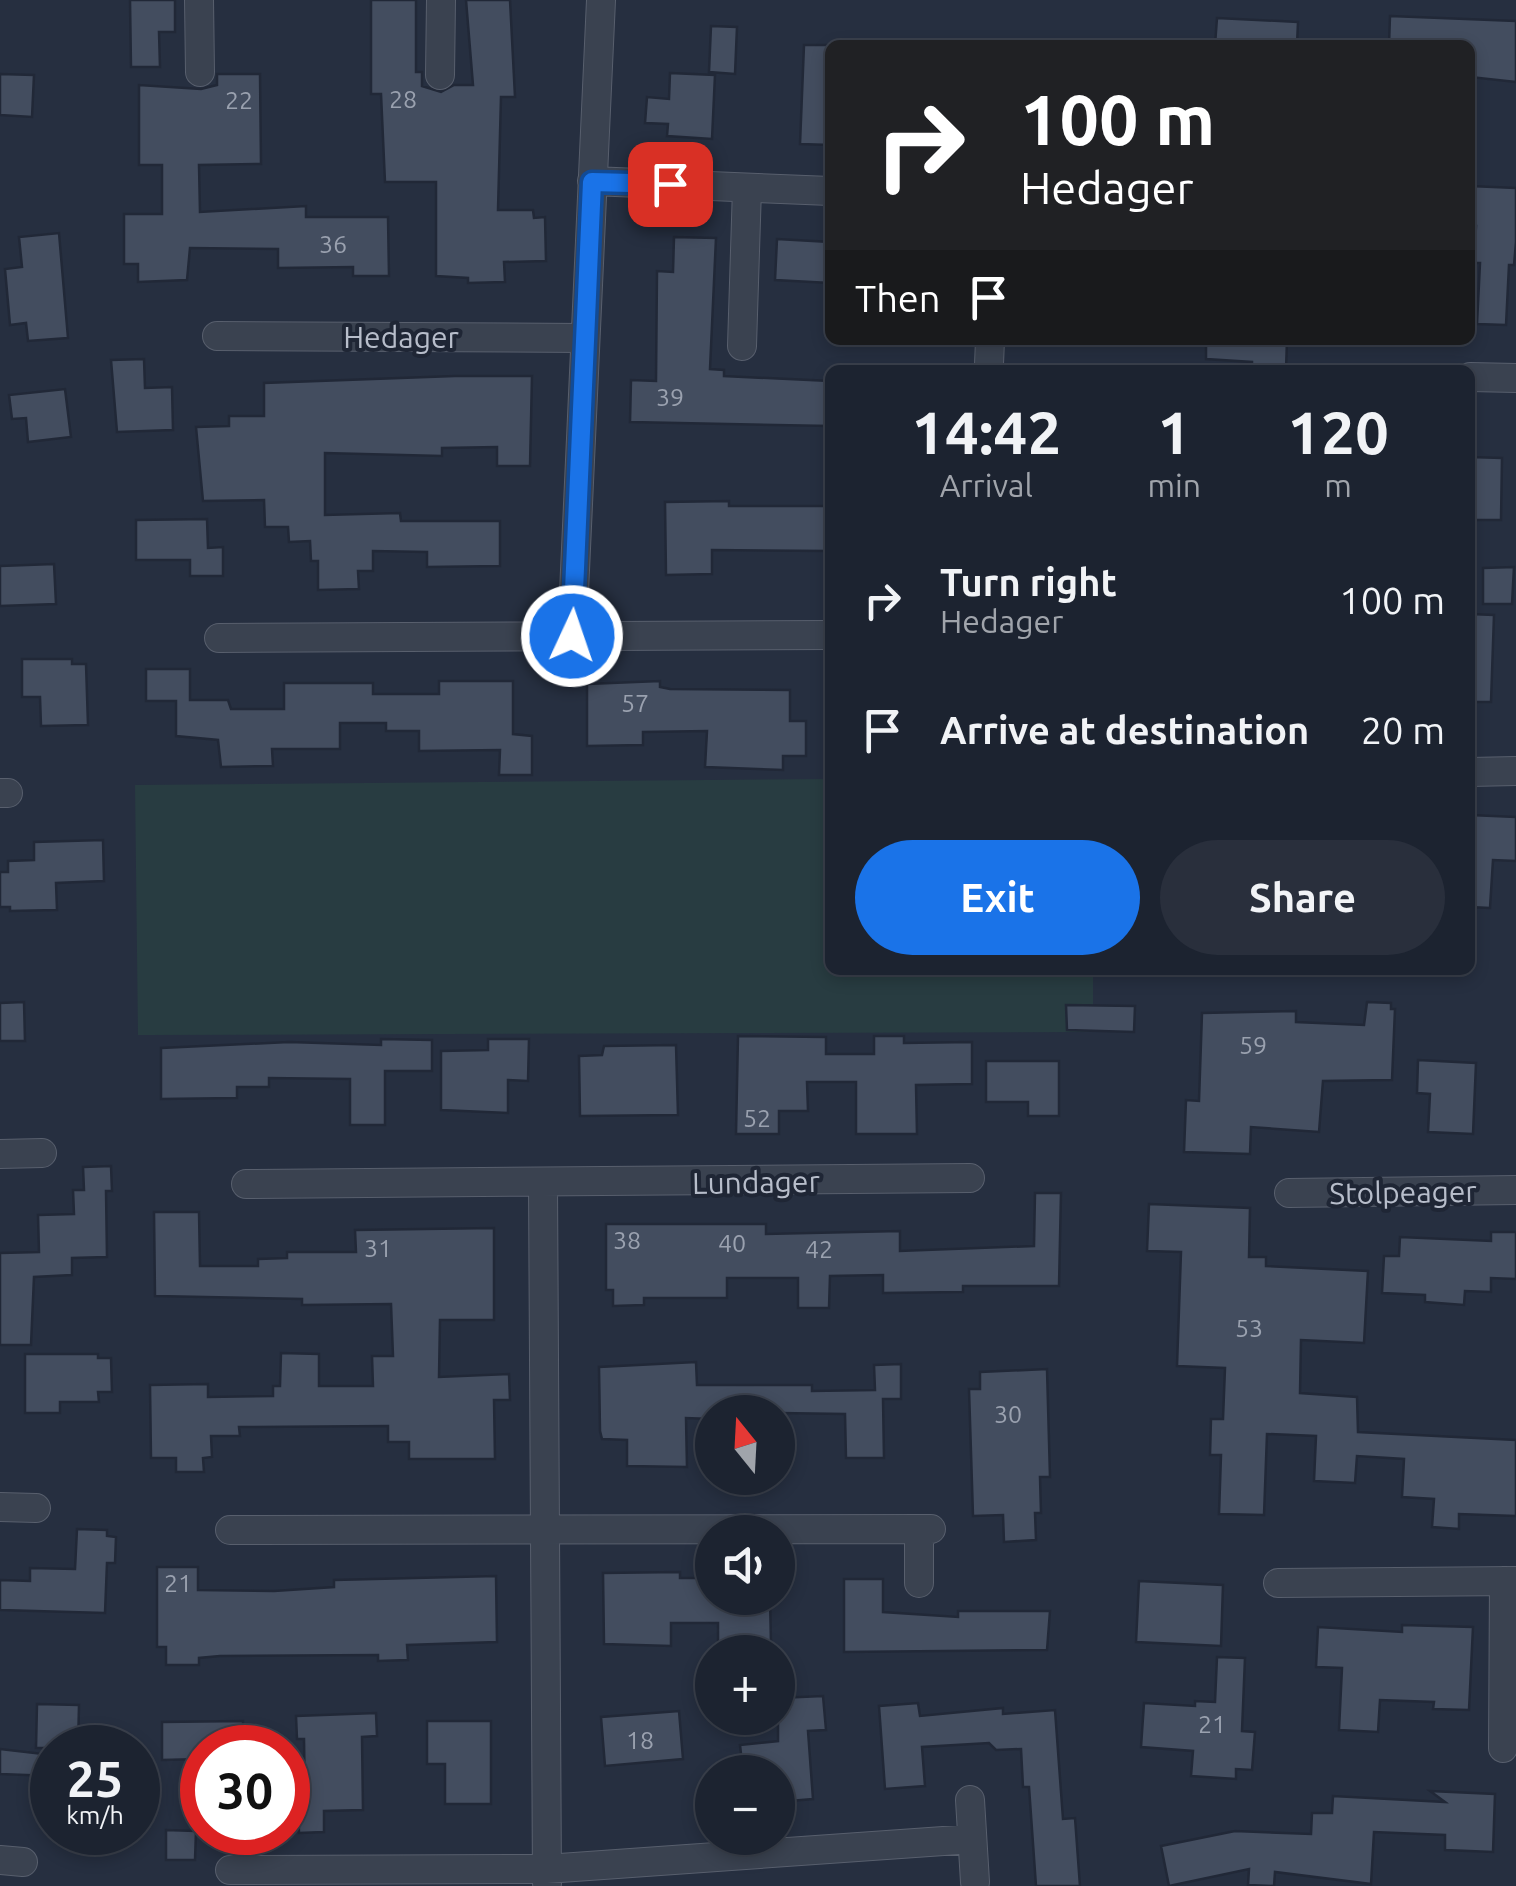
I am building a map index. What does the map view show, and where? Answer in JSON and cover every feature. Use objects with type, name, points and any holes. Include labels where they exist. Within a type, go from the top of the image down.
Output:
[{"type":"street","points":[[199,0],[200,72]]},
{"type":"street","points":[[440,75],[441,0]]},
{"type":"street","points":[[572,636],[600,0]]},
{"type":"street","points":[[592,182],[825,190]]},
{"type":"street","points":[[742,346],[747,188]]},
{"type":"street","name":"Hedager","points":[[217,336],[586,338]]},
{"type":"street","points":[[1475,378],[1516,378]]},
{"type":"street","points":[[219,638],[825,635]]},
{"type":"street","points":[[1475,772],[1516,771]]},
{"type":"street","points":[[0,1154],[42,1153]]},
{"type":"street","name":"Lundager","points":[[246,1184],[543,1185],[970,1178]]},
{"type":"street","points":[[543,1185],[547,1877]]},
{"type":"street","name":"Stolpeager","points":[[1290,1193],[1516,1190]]},
{"type":"street","points":[[0,1507],[36,1508]]},
{"type":"street","points":[[230,1530],[925,1529],[920,1583]]},
{"type":"street","points":[[1278,1584],[1510,1581],[1503,1748]]},
{"type":"street","points":[[970,1800],[975,1882]]},
{"type":"street","points":[[230,1870],[547,1877],[972,1839]]},
{"type":"green space","points":[[825,779],[825,975],[1093,975],[1093,1032],[138,1035],[135,785]]},
{"type":"building","points":[[130,0],[175,0],[175,32],[159,32],[160,67],[131,67]]},
{"type":"building","points":[[371,0],[416,0],[416,72],[422,72],[422,86],[441,92],[454,85],[473,85],[466,0],[510,0],[515,97],[501,97],[498,210],[533,210],[534,218],[545,217],[546,261],[504,262],[505,282],[468,283],[468,278],[436,276],[436,182],[385,182],[381,94],[371,94]]},
{"type":"building","points":[[1390,16],[1516,21],[1516,82],[1475,78],[1475,40],[1389,40]]},
{"type":"building","points":[[1217,18],[1298,22],[1297,40],[1215,40]]},
{"type":"building","points":[[711,26],[737,27],[735,74],[709,72]]},
{"type":"building","points":[[804,45],[825,45],[825,145],[800,144]]},
{"type":"building","points":[[670,73],[715,75],[712,139],[667,136],[668,124],[645,123],[647,97],[669,99]]},
{"type":"building","points":[[0,74],[34,75],[32,117],[0,115]]},
{"type":"building","points":[[217,74],[260,74],[261,164],[199,165],[200,212],[306,206],[306,217],[388,217],[389,276],[353,276],[353,267],[278,268],[278,249],[190,248],[187,280],[138,282],[138,264],[124,264],[124,214],[162,214],[162,165],[139,165],[139,85],[201,89],[217,85]]},
{"type":"building","points":[[1475,186],[1516,188],[1516,242],[1514,265],[1509,265],[1506,325],[1477,324],[1480,263],[1475,263]]},
{"type":"building","points":[[59,233],[68,338],[28,341],[26,323],[10,325],[5,269],[22,267],[19,237]]},
{"type":"building","points":[[674,237],[716,238],[710,369],[724,370],[724,376],[825,381],[825,426],[630,422],[631,380],[656,381],[657,271],[673,272]]},
{"type":"building","points":[[777,239],[825,242],[825,283],[775,280]]},
{"type":"building","points":[[1206,345],[1287,345],[1286,365],[1206,359]]},
{"type":"building","points":[[144,359],[145,388],[172,387],[173,430],[117,432],[111,360]]},
{"type":"building","points":[[532,376],[530,466],[497,466],[497,447],[442,448],[442,456],[325,453],[325,515],[400,513],[401,521],[500,521],[500,566],[427,567],[427,552],[373,551],[373,571],[358,571],[359,589],[318,590],[318,561],[311,561],[310,541],[289,542],[288,527],[265,527],[264,500],[203,501],[196,427],[229,426],[229,416],[264,416],[264,383]]},
{"type":"building","points":[[65,389],[71,437],[28,442],[26,418],[12,419],[9,395]]},
{"type":"building","points":[[1475,457],[1502,458],[1501,520],[1475,520]]},
{"type":"building","points":[[665,502],[825,506],[825,551],[712,550],[712,574],[666,575]]},
{"type":"building","points":[[207,519],[208,548],[223,547],[223,576],[190,576],[190,560],[136,560],[136,520]]},
{"type":"building","points":[[54,564],[56,604],[0,606],[0,566]]},
{"type":"building","points":[[1514,567],[1512,604],[1483,604],[1483,568]]},
{"type":"building","points":[[1475,614],[1494,615],[1491,702],[1475,702]]},
{"type":"building","points":[[22,659],[72,659],[72,664],[86,664],[88,725],[41,726],[40,697],[22,697]]},
{"type":"building","points":[[146,669],[190,669],[190,700],[228,700],[231,709],[284,709],[284,683],[373,683],[373,694],[439,694],[439,681],[513,681],[513,734],[532,736],[532,775],[499,775],[500,750],[419,751],[419,731],[386,731],[386,723],[340,723],[340,749],[272,749],[273,766],[221,767],[218,740],[176,736],[176,701],[146,701]]},
{"type":"building","points":[[660,681],[660,687],[670,689],[790,690],[790,721],[806,721],[806,756],[783,756],[783,770],[705,767],[707,731],[643,732],[643,745],[587,746],[587,684]]},
{"type":"building","points":[[1475,815],[1516,817],[1516,861],[1493,860],[1490,908],[1475,907]]},
{"type":"building","points":[[103,840],[104,881],[56,883],[57,910],[10,911],[10,907],[0,907],[0,872],[8,872],[8,861],[34,860],[34,842]]},
{"type":"building","points":[[24,1002],[25,1041],[0,1041],[0,1003]]},
{"type":"building","points":[[1367,1002],[1391,1003],[1391,1009],[1395,1009],[1392,1080],[1323,1081],[1319,1132],[1251,1127],[1250,1154],[1184,1152],[1186,1100],[1199,1101],[1202,1013],[1296,1011],[1296,1022],[1364,1025]]},
{"type":"building","points":[[1066,1005],[1135,1006],[1134,1032],[1067,1030]]},
{"type":"building","points":[[738,1036],[826,1037],[826,1054],[874,1054],[874,1036],[904,1036],[904,1043],[972,1042],[972,1084],[916,1085],[917,1134],[856,1134],[856,1082],[807,1082],[808,1111],[779,1111],[779,1134],[736,1134]]},
{"type":"building","points":[[381,1039],[432,1040],[432,1071],[385,1071],[385,1125],[350,1125],[350,1079],[269,1078],[269,1087],[237,1087],[237,1098],[161,1099],[161,1048],[289,1042],[381,1045]]},
{"type":"building","points":[[488,1039],[529,1039],[528,1081],[508,1080],[508,1113],[441,1110],[441,1051],[488,1050]]},
{"type":"building","points":[[676,1045],[678,1115],[580,1116],[579,1056],[602,1055],[604,1046]]},
{"type":"building","points":[[1418,1060],[1476,1063],[1473,1134],[1428,1132],[1430,1094],[1417,1093]]},
{"type":"building","points":[[986,1061],[1059,1061],[1059,1116],[1028,1116],[1028,1102],[986,1102]]},
{"type":"building","points":[[111,1166],[112,1191],[106,1191],[107,1257],[72,1258],[72,1275],[34,1277],[31,1345],[0,1345],[0,1253],[39,1252],[38,1215],[74,1214],[73,1190],[84,1190],[83,1167]]},
{"type":"building","points":[[1035,1193],[1061,1193],[1059,1286],[963,1286],[963,1292],[883,1293],[883,1275],[830,1276],[829,1308],[798,1308],[798,1278],[727,1278],[727,1298],[644,1298],[644,1305],[613,1306],[613,1290],[606,1290],[606,1224],[766,1224],[766,1234],[900,1231],[900,1251],[1034,1246]]},
{"type":"building","points":[[1149,1204],[1250,1208],[1249,1257],[1266,1257],[1266,1266],[1368,1271],[1364,1343],[1301,1340],[1300,1393],[1357,1397],[1358,1432],[1516,1440],[1516,1516],[1459,1514],[1459,1529],[1432,1527],[1434,1499],[1402,1497],[1404,1459],[1357,1456],[1355,1483],[1314,1481],[1316,1436],[1267,1434],[1264,1515],[1219,1514],[1221,1455],[1210,1455],[1211,1419],[1223,1419],[1225,1368],[1177,1366],[1181,1252],[1147,1251]]},
{"type":"building","points":[[154,1212],[199,1212],[200,1266],[258,1266],[258,1259],[287,1258],[287,1252],[356,1252],[355,1230],[494,1228],[494,1320],[440,1320],[439,1377],[509,1374],[510,1400],[494,1400],[495,1459],[409,1459],[409,1442],[388,1442],[388,1426],[239,1427],[240,1436],[211,1436],[212,1457],[203,1458],[204,1472],[176,1472],[176,1458],[151,1458],[150,1385],[208,1384],[208,1397],[273,1396],[273,1386],[280,1386],[281,1353],[319,1354],[319,1386],[373,1386],[372,1356],[393,1356],[391,1304],[302,1305],[302,1299],[155,1296]]},
{"type":"building","points":[[1491,1232],[1516,1232],[1516,1279],[1491,1278],[1491,1292],[1465,1291],[1464,1305],[1425,1302],[1425,1295],[1382,1293],[1384,1256],[1399,1256],[1400,1237],[1491,1241]]},
{"type":"building","points":[[25,1354],[98,1354],[98,1358],[111,1358],[112,1392],[98,1392],[99,1402],[60,1402],[60,1413],[25,1413]]},
{"type":"building","points":[[696,1362],[697,1385],[812,1385],[812,1391],[875,1390],[874,1365],[901,1364],[901,1399],[883,1399],[884,1458],[846,1458],[845,1414],[795,1413],[795,1395],[695,1395],[695,1418],[686,1418],[687,1467],[627,1466],[627,1440],[602,1439],[599,1367]]},
{"type":"building","points":[[1047,1369],[1050,1477],[1040,1477],[1041,1513],[1035,1513],[1036,1540],[1004,1542],[1003,1515],[973,1516],[969,1389],[980,1389],[980,1372]]},
{"type":"building","points":[[77,1529],[107,1530],[107,1536],[116,1537],[115,1563],[107,1563],[105,1613],[0,1610],[0,1580],[30,1581],[30,1568],[75,1569]]},
{"type":"building","points":[[157,1567],[198,1567],[198,1590],[274,1591],[334,1587],[334,1580],[496,1576],[497,1642],[407,1645],[408,1660],[378,1661],[378,1655],[220,1656],[199,1658],[199,1665],[166,1665],[166,1647],[157,1647]]},
{"type":"building","points":[[680,1572],[680,1578],[695,1578],[695,1615],[770,1615],[771,1635],[718,1635],[718,1623],[671,1623],[671,1646],[604,1644],[603,1573]]},
{"type":"building","points":[[844,1579],[883,1579],[883,1612],[958,1617],[958,1611],[1050,1611],[1047,1650],[844,1652]]},
{"type":"building","points":[[1139,1581],[1223,1585],[1221,1646],[1136,1642]]},
{"type":"building","points":[[1402,1625],[1473,1627],[1469,1710],[1433,1709],[1434,1702],[1380,1700],[1378,1732],[1339,1730],[1342,1668],[1316,1667],[1318,1627],[1402,1632]]},
{"type":"building","points":[[1217,1657],[1245,1658],[1242,1731],[1255,1732],[1252,1770],[1236,1769],[1236,1779],[1191,1776],[1193,1751],[1141,1747],[1144,1703],[1195,1706],[1195,1701],[1215,1702]]},
{"type":"building","points":[[823,1696],[826,1730],[808,1731],[813,1799],[795,1801],[795,1755],[741,1755],[740,1745],[778,1741],[778,1735],[795,1735],[795,1697]]},
{"type":"building","points":[[918,1703],[920,1716],[1003,1708],[1003,1714],[1055,1710],[1063,1819],[1075,1818],[1080,1886],[1036,1886],[1029,1787],[1023,1787],[1021,1749],[996,1750],[989,1743],[922,1747],[925,1786],[885,1789],[879,1706]]},
{"type":"building","points":[[37,1704],[79,1705],[79,1725],[37,1725]]},
{"type":"building","points":[[679,1711],[683,1759],[605,1766],[601,1717]]},
{"type":"building","points":[[376,1713],[377,1736],[362,1737],[363,1810],[324,1811],[324,1832],[310,1833],[310,1725],[296,1725],[296,1716]]},
{"type":"building","points":[[243,1721],[243,1725],[180,1725],[180,1760],[162,1760],[162,1722]]},
{"type":"building","points":[[427,1721],[491,1721],[491,1804],[445,1804],[445,1764],[427,1764]]},
{"type":"building","points":[[0,1749],[30,1752],[30,1775],[0,1774]]},
{"type":"building","points":[[1430,1791],[1495,1794],[1493,1852],[1445,1850],[1445,1835],[1374,1832],[1371,1884],[1275,1872],[1274,1886],[1248,1885],[1249,1869],[1169,1886],[1161,1846],[1235,1831],[1311,1834],[1312,1813],[1332,1813],[1333,1796],[1445,1802]]},
{"type":"building","points":[[166,1830],[180,1830],[180,1855],[195,1855],[195,1860],[166,1860]]},
{"type":"route","points":[[572,636],[592,182],[670,184]]}]
